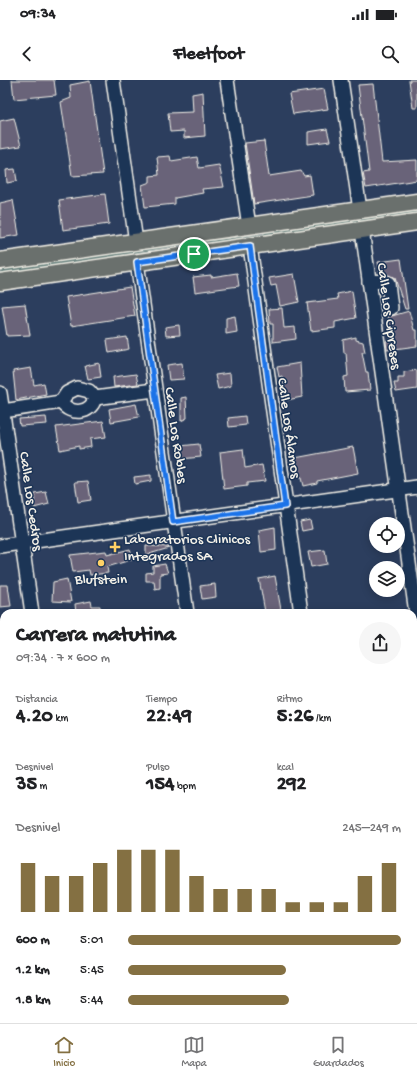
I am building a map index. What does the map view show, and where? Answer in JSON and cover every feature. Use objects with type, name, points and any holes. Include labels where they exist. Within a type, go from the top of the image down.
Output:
[{"type":"main road","points":[[0,261],[417,202]]},
{"type":"main road","points":[[0,282],[417,222]]},
{"type":"main road","points":[[191,234],[194,254]]},
{"type":"street","points":[[113,80],[136,242]]},
{"type":"street","points":[[227,80],[249,226]]},
{"type":"street","points":[[341,80],[360,210]]},
{"type":"street","name":"Calle Los Cipreses","points":[[362,230],[415,609]]},
{"type":"street","name":"Calle Los Álamos","points":[[250,246],[300,609]]},
{"type":"street","name":"Calle Los Robles","points":[[137,262],[154,390],[186,609]]},
{"type":"street","points":[[369,282],[383,281],[388,283],[391,308]]},
{"type":"street","points":[[3,410],[61,402],[67,393],[77,388],[89,391],[96,398]]},
{"type":"street","points":[[96,398],[154,390]]},
{"type":"street","name":"Calle Los Cedros","points":[[0,393],[3,410],[5,455],[22,543],[31,609]]},
{"type":"street","points":[[61,402],[69,410],[80,412],[91,406],[96,398]]},
{"type":"street","points":[[0,546],[417,487]]},
{"type":"green space","points":[[417,207],[417,217],[209,247],[204,241],[263,234],[272,228]]},
{"type":"green space","points":[[184,242],[184,245],[116,256],[110,260],[0,275],[0,267]]},
{"type":"building","points":[[12,80],[54,80],[56,95],[14,99]]},
{"type":"building","points":[[409,80],[417,80],[417,108],[413,108]]},
{"type":"building","points":[[90,81],[103,174],[72,176],[61,102],[71,98],[70,85]]},
{"type":"building","points":[[373,84],[382,162],[417,160],[417,180],[366,188],[363,173],[369,172],[358,85]]},
{"type":"building","points":[[324,89],[328,109],[293,114],[289,94]]},
{"type":"building","points":[[203,92],[205,136],[184,138],[184,131],[170,132],[168,113],[193,112],[192,94]]},
{"type":"building","points":[[14,118],[21,146],[0,149],[0,121]]},
{"type":"building","points":[[327,129],[330,141],[308,144],[308,132]]},
{"type":"building","points":[[264,141],[269,176],[301,171],[304,176],[310,175],[313,195],[254,204],[245,143]]},
{"type":"building","points":[[170,156],[171,161],[197,157],[199,168],[219,165],[224,187],[202,189],[203,193],[175,198],[175,204],[145,207],[142,185],[150,182],[150,176],[159,175],[157,157]]},
{"type":"building","points":[[15,169],[17,181],[7,183],[6,170]]},
{"type":"building","points":[[105,194],[109,224],[63,230],[59,200]]},
{"type":"building","points":[[13,200],[19,235],[0,238],[0,203]]},
{"type":"building","points":[[401,259],[408,309],[405,309],[395,278],[380,273],[378,262]]},
{"type":"building","points":[[237,273],[239,286],[195,292],[193,277],[211,275],[211,277]]},
{"type":"building","points":[[294,274],[299,302],[280,306],[276,285],[271,286],[269,278]]},
{"type":"building","points":[[130,287],[135,316],[71,326],[66,297]]},
{"type":"building","points":[[352,291],[356,318],[335,322],[335,328],[311,331],[307,303],[338,299],[337,294]]},
{"type":"building","points":[[25,304],[30,335],[7,336],[2,306]]},
{"type":"building","points":[[282,308],[284,328],[295,327],[296,339],[273,342],[273,324],[270,324],[269,309]]},
{"type":"building","points":[[409,311],[414,330],[417,330],[417,346],[387,350],[386,341],[391,340],[388,315],[392,316]]},
{"type":"building","points":[[235,316],[237,332],[226,334],[226,318]]},
{"type":"building","points":[[179,325],[180,335],[166,336],[165,327]]},
{"type":"building","points":[[127,337],[129,349],[109,353],[107,340]]},
{"type":"building","points":[[356,337],[356,340],[363,342],[365,352],[362,352],[366,372],[368,372],[370,390],[345,392],[344,377],[348,376],[343,340]]},
{"type":"building","points":[[99,363],[101,377],[88,379],[85,366]]},
{"type":"building","points":[[182,363],[184,379],[169,380],[167,365]]},
{"type":"building","points":[[300,363],[302,397],[287,400],[282,376],[279,377],[277,367]]},
{"type":"building","points":[[31,368],[34,385],[44,383],[46,394],[16,400],[13,371]]},
{"type":"building","points":[[417,370],[417,389],[396,392],[394,383],[398,383],[398,377],[404,377],[404,372]]},
{"type":"building","points":[[230,373],[231,386],[218,389],[215,375]]},
{"type":"building","points":[[136,374],[138,384],[114,387],[113,377]]},
{"type":"building","points":[[186,397],[187,418],[181,421],[181,398]]},
{"type":"building","points":[[136,404],[139,417],[111,422],[109,409]]},
{"type":"building","points":[[245,416],[246,425],[229,427],[228,418]]},
{"type":"building","points":[[46,417],[47,424],[20,426],[19,419]]},
{"type":"building","points":[[103,421],[106,437],[90,439],[91,447],[79,449],[79,446],[60,450],[56,427]]},
{"type":"building","points":[[199,444],[201,457],[181,459],[180,446]]},
{"type":"building","points":[[353,447],[358,473],[317,481],[317,483],[303,486],[301,478],[298,478],[295,458]]},
{"type":"building","points":[[243,449],[245,468],[262,465],[265,481],[247,483],[247,486],[224,489],[220,452]]},
{"type":"building","points":[[151,475],[151,481],[135,484],[134,477]]},
{"type":"building","points":[[88,481],[91,500],[78,502],[75,482]]},
{"type":"building","points":[[46,492],[49,504],[34,508],[35,494]]},
{"type":"building","points":[[310,520],[312,529],[302,531],[300,522]]},
{"type":"building","points":[[275,527],[276,550],[261,552],[259,530]]},
{"type":"building","points":[[146,546],[169,547],[169,548],[146,555]]},
{"type":"building","points":[[130,549],[134,559],[107,567],[108,573],[90,575],[89,570],[73,572],[70,555],[106,551],[107,555]]},
{"type":"building","points":[[325,550],[327,564],[311,567],[308,552]]},
{"type":"building","points":[[165,564],[168,573],[160,574],[160,588],[155,589],[154,581],[146,581],[146,573],[153,572],[153,566]]},
{"type":"building","points":[[275,576],[281,609],[264,609],[259,579]]},
{"type":"building","points":[[67,579],[71,602],[52,601],[53,582]]},
{"type":"building","points":[[215,584],[216,597],[202,599],[200,586]]},
{"type":"building","points":[[0,585],[8,585],[11,606],[0,607]]},
{"type":"building","points":[[91,601],[92,606],[100,606],[100,609],[76,609],[75,604]]},
{"type":"place","name":"Laboratorios Clinicos Integrados SA","points":[[115,547]]},
{"type":"place","name":"Blufstein","points":[[101,563]]},
{"type":"route","points":[[250,246],[285,506],[173,522],[137,262],[194,254],[250,246]]}]
